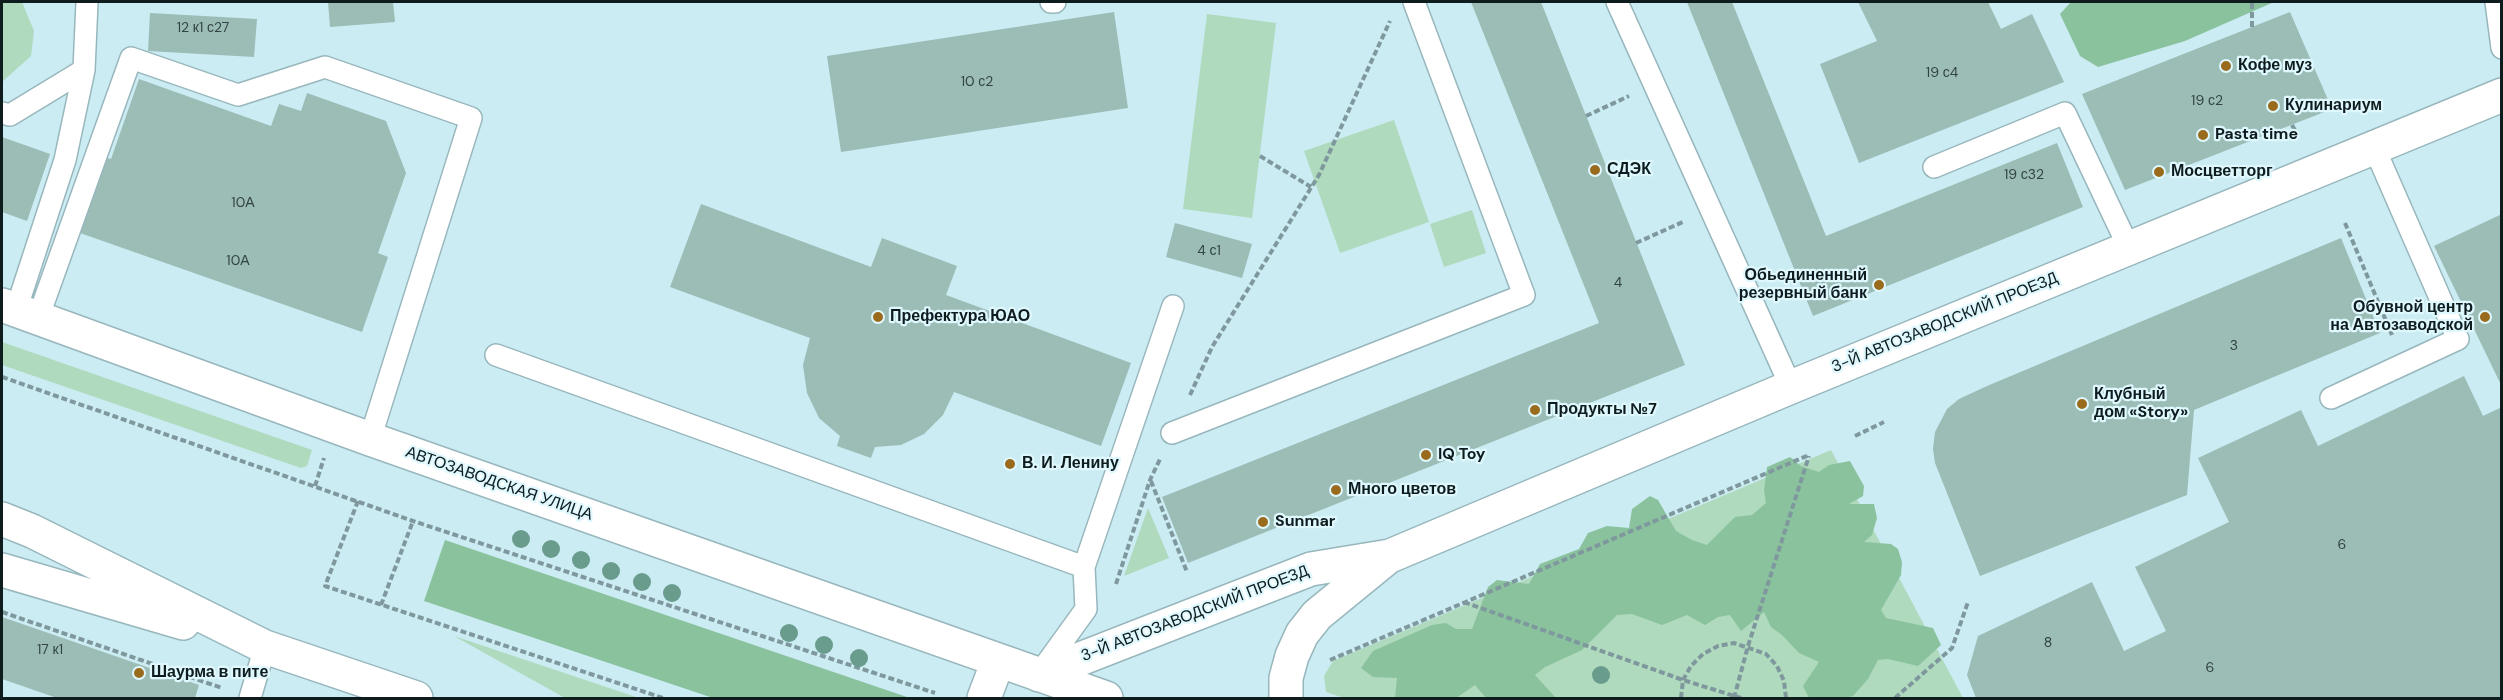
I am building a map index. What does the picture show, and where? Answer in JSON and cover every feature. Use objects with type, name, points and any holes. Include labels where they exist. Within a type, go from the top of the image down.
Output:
[{"type":"main road","name":"3-Й АВТОЗАВОДСКИЙ ПРОЕЗД","points":[[1039,675],[1311,569],[1390,556],[1791,387],[2502,95]]},
{"type":"main road","name":"АВТОЗАВОДСКАЯ УЛИЦА","points":[[19,311],[370,439],[1106,699]]},
{"type":"main road","points":[[2,519],[32,531],[265,647]]},
{"type":"main road","name":"3-Й АВТОЗАВОДСКИЙ ПРОЕЗД","points":[[1286,699],[1286,678],[1292,656],[1302,634],[1317,615],[1390,556]]},
{"type":"main road","points":[[2,570],[265,647],[416,699]]},
{"type":"main road","points":[[984,699],[998,661]]},
{"type":"lane","points":[[19,311],[65,160],[84,70],[87,2]]},
{"type":"lane","points":[[1172,433],[1524,295],[1414,2]]},
{"type":"lane","points":[[1617,2],[1791,387]]},
{"type":"lane","points":[[2496,2],[2502,48]]},
{"type":"lane","points":[[19,311],[131,58],[238,95],[325,67],[471,118],[370,439]]},
{"type":"lane","points":[[2,112],[10,115],[84,70]]},
{"type":"lane","points":[[1934,167],[2065,113],[2129,248]]},
{"type":"lane","points":[[2331,398],[2458,339],[2374,147]]},
{"type":"lane","points":[[1039,675],[1086,609],[1084,567],[1173,306]]},
{"type":"lane","points":[[496,355],[1084,567]]},
{"type":"lane","points":[[250,698],[265,647]]},
{"type":"path","points":[[2252,2],[2252,27]]},
{"type":"path","points":[[1113,591],[1150,480],[1212,347],[1319,175],[1395,12]]},
{"type":"path","points":[[1586,116],[1654,84]]},
{"type":"path","points":[[2292,124],[2296,132]]},
{"type":"path","points":[[1260,156],[1311,187]]},
{"type":"path","points":[[1636,243],[1710,209]]},
{"type":"path","points":[[2345,223],[2391,335]]},
{"type":"path","points":[[2,377],[413,521],[935,693]]},
{"type":"path","points":[[1855,436],[1884,422]]},
{"type":"path","points":[[315,486],[325,454]]},
{"type":"path","points":[[1324,662],[1809,455],[1734,697]]},
{"type":"path","points":[[1150,480],[1187,572]]},
{"type":"path","points":[[358,501],[325,586],[663,699]]},
{"type":"path","points":[[381,605],[413,521]]},
{"type":"path","points":[[1464,602],[1683,681],[1741,699]]},
{"type":"path","points":[[1895,699],[1952,648],[1968,602]]},
{"type":"path","points":[[2,612],[250,698]]},
{"type":"path","points":[[1681,699],[1683,681],[1690,666],[1703,654],[1718,646],[1734,643],[1766,654],[1777,666],[1784,681],[1786,699]]},
{"type":"green space","points":[[2,2],[22,2],[34,31],[31,56],[2,82]]},
{"type":"green space","points":[[2071,2],[2274,2],[2185,41],[2098,67],[2080,56],[2060,14]]},
{"type":"green space","points":[[1207,14],[1276,23],[1252,218],[1183,209]]},
{"type":"green space","points":[[1394,120],[1429,222],[1340,253],[1304,151]]},
{"type":"green space","points":[[1472,210],[1486,253],[1444,267],[1430,224]]},
{"type":"green space","points":[[2,342],[312,450],[307,466],[301,468],[2,365]]},
{"type":"green space","points":[[1831,450],[1963,698],[1344,698],[1326,692],[1324,676],[1333,661]]},
{"type":"green space","points":[[1790,457],[1801,466],[1819,472],[1829,465],[1850,461],[1864,486],[1863,496],[1849,504],[1874,504],[1877,518],[1872,535],[1864,542],[1891,544],[1898,549],[1902,562],[1901,575],[1881,610],[1886,618],[1933,628],[1941,645],[1918,666],[1888,659],[1878,660],[1868,679],[1853,696],[1809,698],[1803,686],[1819,662],[1799,653],[1771,627],[1764,612],[1741,631],[1730,615],[1718,617],[1705,625],[1687,615],[1662,625],[1632,614],[1617,615],[1582,650],[1545,667],[1535,675],[1556,698],[1486,698],[1475,685],[1456,698],[1395,698],[1397,678],[1373,677],[1361,668],[1373,651],[1432,625],[1446,623],[1456,629],[1472,629],[1488,587],[1497,580],[1529,584],[1540,564],[1579,549],[1588,533],[1607,526],[1629,528],[1632,509],[1650,496],[1658,500],[1676,531],[1707,545],[1735,517],[1752,515],[1766,503],[1764,490],[1767,467]]},
{"type":"green space","points":[[1148,508],[1169,558],[1124,576]]},
{"type":"green space","points":[[445,540],[907,698],[713,698],[424,601]]},
{"type":"green space","points":[[454,636],[639,698],[565,698]]},
{"type":"building","points":[[328,2],[393,2],[395,22],[330,27]]},
{"type":"building","points":[[1471,2],[1541,2],[1685,365],[1188,563],[1162,497],[1599,323]]},
{"type":"building","points":[[1687,2],[1732,2],[1826,236],[2057,143],[2083,207],[1813,316]]},
{"type":"building","points":[[1858,2],[1988,2],[2001,29],[2032,14],[2064,82],[1859,163],[1820,64],[1877,41]]},
{"type":"building","points":[[1114,12],[1128,108],[841,152],[827,56]]},
{"type":"building","points":[[2290,12],[2332,109],[2125,190],[2082,94]]},
{"type":"building","points":[[150,13],[257,19],[254,57],[148,51]]},
{"type":"building","points":[[139,79],[271,126],[279,104],[301,111],[307,93],[386,121],[406,173],[378,253],[388,257],[362,332],[80,233],[107,158],[111,159]]},
{"type":"building","points":[[2,137],[50,154],[27,221],[2,212]]},
{"type":"building","name":"Префектура ЮАО","points":[[701,204],[871,267],[882,238],[957,266],[946,295],[1131,363],[1101,446],[954,392],[943,415],[924,434],[901,445],[875,447],[871,458],[837,446],[840,436],[819,418],[807,393],[803,365],[810,338],[670,287]]},
{"type":"building","name":"Обувной центр на Автозаводской","points":[[2502,214],[2502,387],[2434,246]]},
{"type":"building","points":[[1175,223],[1252,244],[1242,278],[1166,257]]},
{"type":"building","name":"Клубный дом «Story»","points":[[2341,238],[2380,333],[2194,410],[2187,495],[1980,576],[1935,463],[1933,449],[1935,432],[1947,409],[1959,399],[1987,386]]},
{"type":"building","points":[[2464,376],[2483,416],[2502,407],[2502,698],[1976,698],[1967,675],[1978,636],[2092,582],[2124,651],[2166,631],[2135,567],[2229,522],[2198,458],[2301,410],[2318,446]]},
{"type":"building","points":[[2,617],[199,685],[195,698],[57,698],[2,679]]},
{"type":"place","name":"Кофе муз","points":[[2226,66]]},
{"type":"place","name":"Кулинариум","points":[[2273,106]]},
{"type":"place","name":"Pasta time","points":[[2203,135]]},
{"type":"place","name":"СДЭК","points":[[1595,170]]},
{"type":"place","name":"Мосцветторг","points":[[2159,172]]},
{"type":"place","name":"Обьединенный резервный банк","points":[[1879,285]]},
{"type":"place","name":"Префектура ЮАО","points":[[878,317]]},
{"type":"place","name":"Обувной центр на Автозаводской","points":[[2485,317]]},
{"type":"place","name":"Клубный дом «Story»","points":[[2082,404]]},
{"type":"place","name":"Продукты №7","points":[[1535,410]]},
{"type":"place","name":"IQ Toy","points":[[1426,455]]},
{"type":"place","name":"В. И. Ленину","points":[[1010,464]]},
{"type":"place","name":"Много цветов","points":[[1336,490]]},
{"type":"place","name":"Sunmar","points":[[1263,522]]},
{"type":"place","name":"Шаурма в пите","points":[[139,673]]}]
